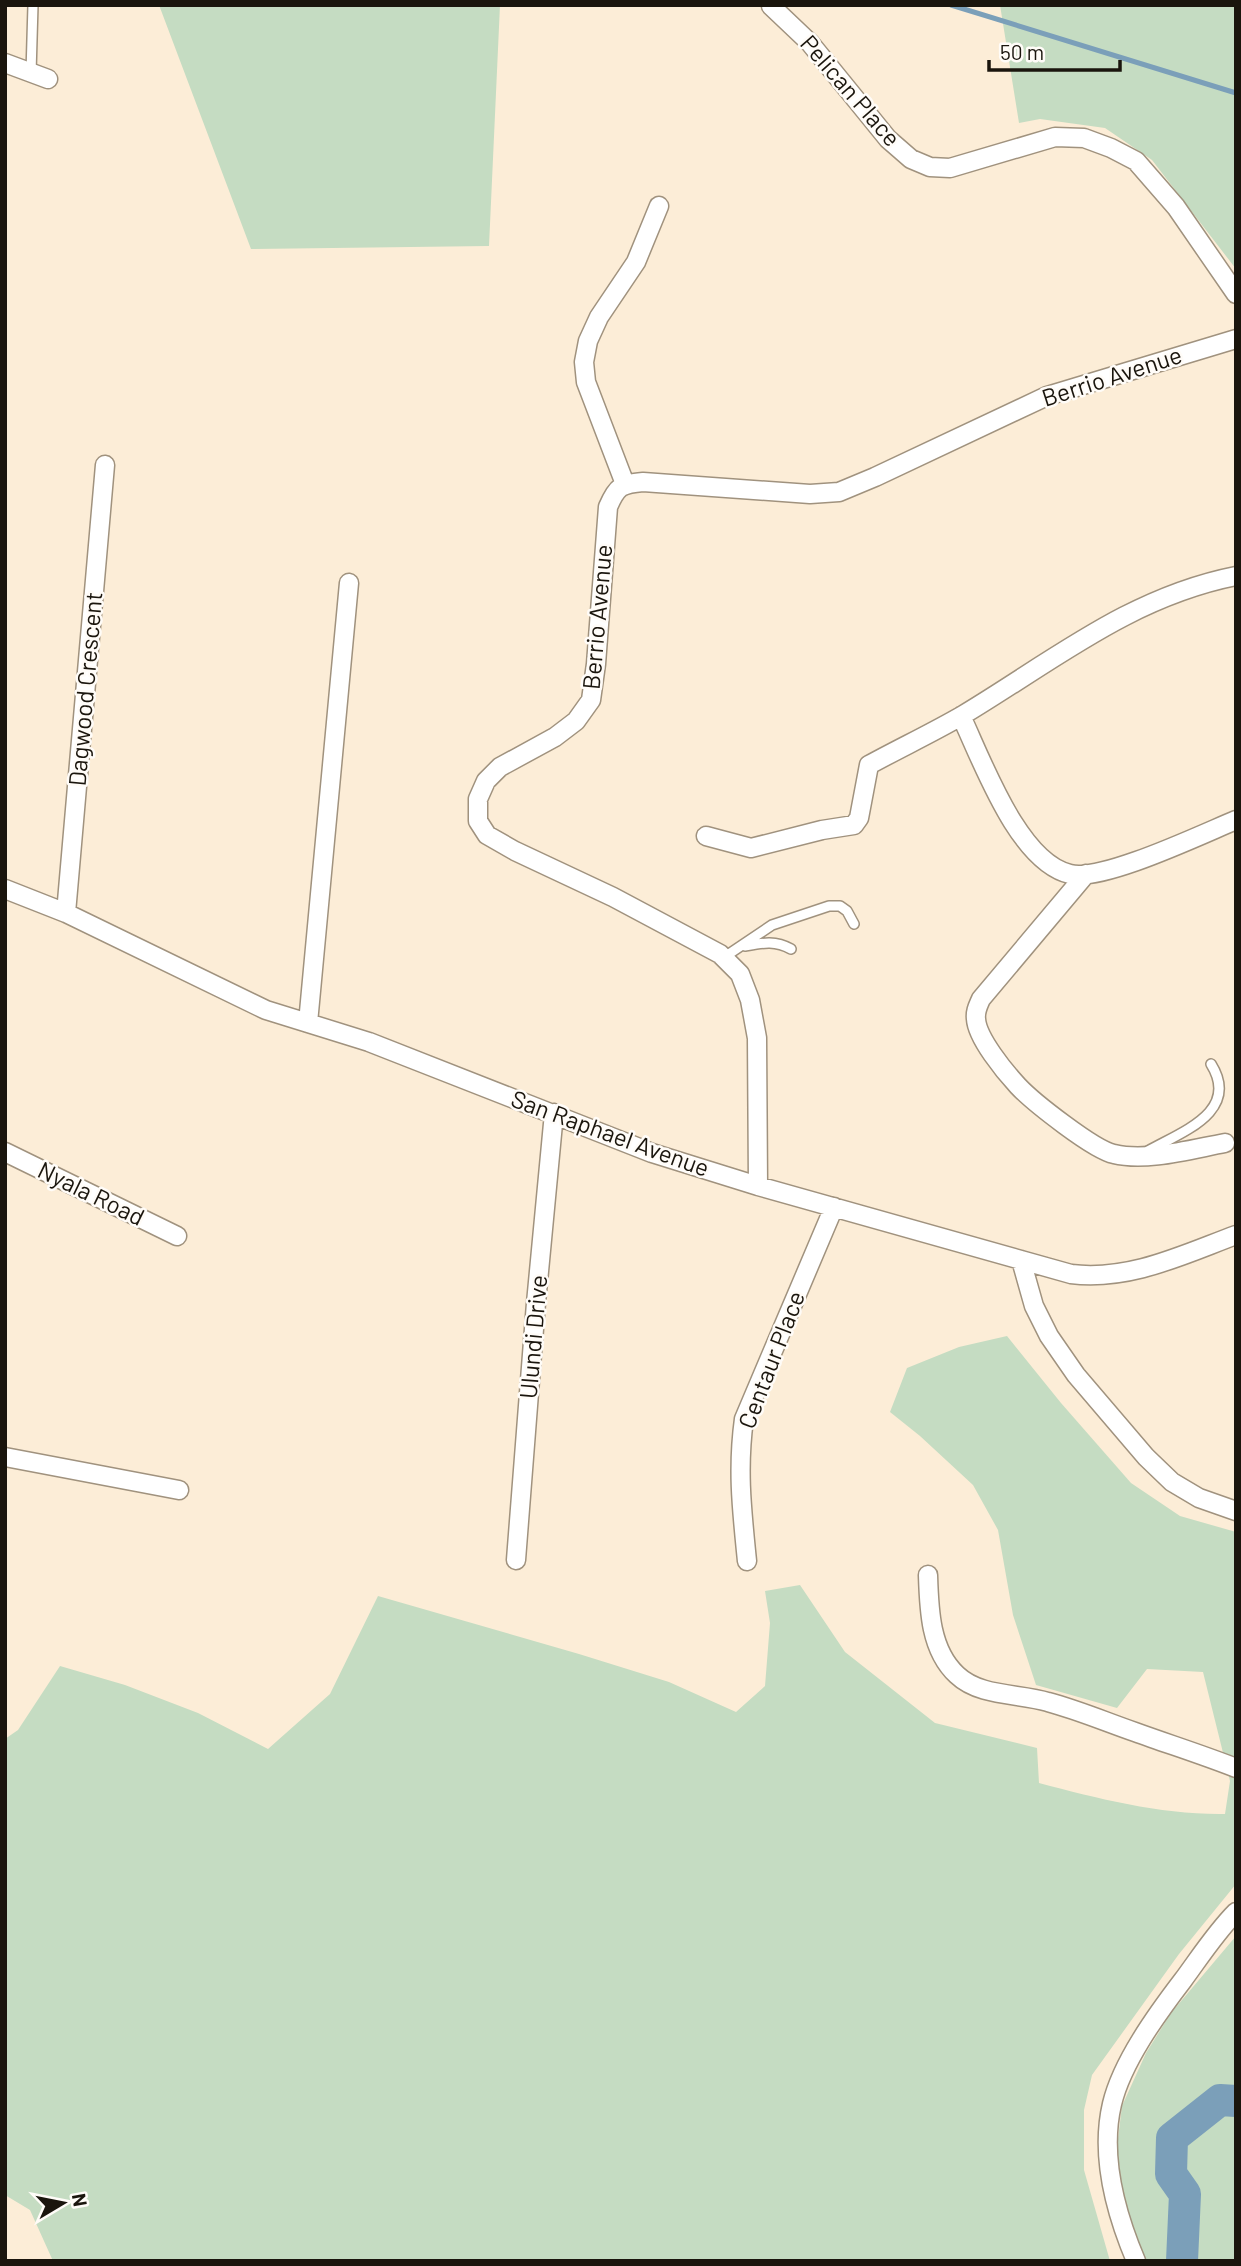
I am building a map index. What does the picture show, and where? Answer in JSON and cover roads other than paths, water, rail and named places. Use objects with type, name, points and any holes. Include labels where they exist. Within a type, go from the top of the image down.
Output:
[{"type":"street","name":"Pelican Place","points":[[771,6],[810,43],[888,139],[911,159],[930,167],[950,168],[1055,137],[1084,138],[1136,161],[1175,207],[1236,294]]},
{"type":"street","points":[[5,63],[39,76]]},
{"type":"street","points":[[625,484],[586,382],[584,362],[588,341],[599,317],[636,262],[659,206]]},
{"type":"street","name":"Berrio Avenue","points":[[758,1186],[757,1038],[750,1000],[740,974],[723,958],[613,897],[487,835],[478,821],[478,799],[486,782],[500,767],[555,737],[576,721],[591,700],[608,507],[613,495],[625,484],[643,482],[810,494],[839,492],[1047,396],[1236,339]]},
{"type":"street","name":"Dagwood Crescent","points":[[66,913],[105,465]]},
{"type":"street","points":[[706,836],[751,848],[854,825],[859,818],[869,765],[961,716],[1115,619],[1165,595],[1202,582],[1236,576]]},
{"type":"street","points":[[308,1023],[349,583]]},
{"type":"street","points":[[961,716],[1001,801],[1026,843],[1048,864],[1071,875],[1098,874],[1236,820]]},
{"type":"street","points":[[1086,874],[981,999],[975,1021],[994,1055],[1020,1087],[1091,1144],[1114,1154],[1140,1156],[1225,1143]]},
{"type":"street","name":"San Raphael Avenue","points":[[5,889],[66,913],[266,1010],[369,1042],[652,1153],[758,1186],[1071,1274],[1121,1274],[1149,1268],[1236,1235]]},
{"type":"street","name":"Ulundi Drive","points":[[516,1560],[554,1113]]},
{"type":"street","name":"Nyala Road","points":[[5,1152],[177,1236]]},
{"type":"street","name":"Centaur Place","points":[[747,1561],[739,1488],[744,1419],[834,1207]]},
{"type":"street","points":[[1021,1259],[1034,1306],[1049,1336],[1076,1375],[1137,1447],[1172,1482],[1199,1498],[1236,1511]]},
{"type":"street","points":[[5,1457],[179,1490]]},
{"type":"street","points":[[928,1575],[929,1614],[933,1632],[945,1659],[956,1675],[968,1683],[983,1689],[1047,1702],[1236,1768]]},
{"type":"street","points":[[1136,2261],[1115,2193],[1108,2146],[1112,2104],[1128,2064],[1157,2015],[1236,1912]]},
{"type":"lane","points":[[33,5],[39,76]]},
{"type":"lane","points":[[723,958],[772,925],[829,905],[840,906],[847,911],[854,924]]},
{"type":"lane","points":[[739,947],[769,942],[791,949]]},
{"type":"lane","points":[[1140,1156],[1212,1113],[1217,1101],[1219,1083],[1211,1064]]},
{"type":"waterway","points":[[951,5],[1236,93]]},
{"type":"waterway","points":[[1182,2261],[1185,2194],[1171,2174],[1172,2138],[1220,2100],[1236,2101]]}]
